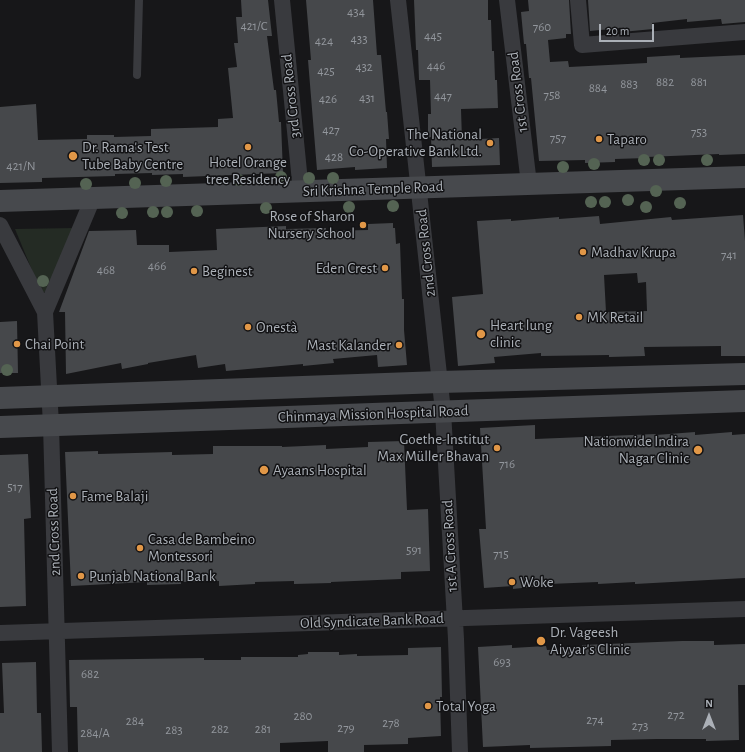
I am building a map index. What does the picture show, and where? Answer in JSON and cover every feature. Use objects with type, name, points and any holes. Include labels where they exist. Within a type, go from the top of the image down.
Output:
[{"type":"main road","name":"Sri Krishna Temple Road","points":[[0,201],[745,177]]},
{"type":"main road","name":"Chinmaya Mission Hospital Road","points":[[0,398],[440,382],[745,374]]},
{"type":"main road","name":"Chinmaya Mission Hospital Road","points":[[0,427],[745,401]]},
{"type":"street","name":"3rd Cross Road","points":[[282,0],[301,192]]},
{"type":"street","name":"2nd Cross Road","points":[[398,0],[443,411]]},
{"type":"street","name":"1st Cross Road","points":[[507,0],[529,184]]},
{"type":"street","points":[[578,0],[582,45],[745,32]]},
{"type":"street","name":"2nd Cross Road","points":[[45,312],[94,198]]},
{"type":"street","name":"2nd Cross Road","points":[[0,224],[45,312],[51,425],[60,752]]},
{"type":"street","name":"1st A Cross Road","points":[[443,411],[460,752]]},
{"type":"street","name":"Old Syndicate Bank Road","points":[[0,633],[745,609]]},
{"type":"lane","points":[[137,75],[138,0]]},
{"type":"shaded area","points":[[75,228],[50,293],[41,292],[15,229]]},
{"type":"building","points":[[241,0],[268,0],[272,36],[267,36],[274,90],[276,90],[279,122],[281,122],[283,173],[183,177],[183,174],[115,174],[115,176],[42,178],[42,182],[0,183],[0,107],[36,104],[38,140],[87,139],[87,135],[114,135],[114,137],[151,136],[151,129],[218,127],[218,119],[233,118],[228,68],[237,67],[234,43],[238,43],[236,17],[242,17]]},
{"type":"building","points":[[306,0],[373,0],[377,55],[381,55],[387,112],[389,139],[386,139],[387,168],[355,170],[355,167],[317,170],[308,60],[311,60]]},
{"type":"building","points":[[414,0],[488,0],[488,20],[491,20],[492,51],[494,51],[498,108],[461,109],[462,140],[499,138],[500,165],[432,167],[431,137],[428,138],[428,114],[431,114],[430,80],[419,80]]},
{"type":"building","points":[[528,0],[569,0],[571,34],[566,34],[566,38],[548,40],[550,62],[568,61],[569,67],[647,63],[647,57],[680,55],[680,58],[745,55],[745,154],[647,157],[615,159],[615,162],[585,163],[585,160],[539,161],[531,78],[529,78],[521,12],[529,11]]},
{"type":"building","points":[[588,0],[745,0],[745,22],[722,24],[721,19],[687,22],[687,19],[652,23],[653,29],[622,32],[621,28],[590,31]]},
{"type":"building","points":[[743,215],[745,241],[745,356],[721,356],[721,346],[644,347],[645,356],[541,356],[541,353],[494,357],[495,363],[458,366],[452,297],[483,294],[477,221],[511,219],[511,221],[559,217],[559,219],[599,216],[600,224],[671,217],[672,220]],"holes":[[[637,273],[638,283],[646,282],[647,311],[606,312],[604,275]]]},
{"type":"building","points":[[393,223],[393,228],[395,228],[396,244],[400,243],[402,299],[404,299],[404,330],[407,365],[378,367],[377,355],[333,359],[334,363],[303,366],[303,364],[226,371],[225,364],[198,368],[196,355],[122,369],[121,363],[66,374],[65,312],[59,312],[89,231],[136,230],[137,245],[169,245],[169,252],[217,250],[216,229],[286,226],[286,229],[326,228],[326,231],[368,230],[368,224]]},
{"type":"building","points":[[17,321],[18,373],[0,373],[0,322]]},
{"type":"building","points":[[535,425],[535,439],[656,435],[695,432],[695,435],[732,432],[732,435],[745,434],[745,578],[635,584],[635,582],[598,584],[598,582],[549,584],[513,589],[513,586],[484,588],[479,529],[486,529],[480,428]]},
{"type":"building","points":[[404,441],[407,510],[428,509],[430,571],[401,572],[401,579],[331,583],[294,584],[294,581],[255,582],[255,584],[219,586],[219,581],[181,582],[181,584],[147,585],[147,582],[71,586],[65,452],[98,451],[98,454],[172,452],[172,455],[213,454],[213,446],[282,447],[326,445],[326,449],[368,447],[368,442]]},
{"type":"building","points":[[28,454],[31,518],[24,519],[26,606],[0,607],[0,455]]},
{"type":"building","points":[[714,641],[714,645],[745,644],[745,685],[738,685],[739,740],[611,740],[611,746],[530,748],[530,745],[483,747],[478,647],[512,645],[512,648],[546,646],[547,650],[582,649],[582,645]]},
{"type":"building","points":[[441,647],[441,736],[408,738],[408,744],[364,745],[364,752],[328,752],[328,741],[280,743],[280,752],[78,752],[77,707],[70,707],[69,660],[204,658],[204,660],[241,660],[241,657],[298,657],[298,655],[308,654],[308,652],[339,652],[339,655],[357,654],[357,656],[408,655],[408,648]]},
{"type":"building","points":[[36,662],[37,713],[41,713],[42,752],[0,752],[0,713],[4,713],[2,663]]},
{"type":"place","name":"Taparo","points":[[599,139]]},
{"type":"place","name":"The National Co-Operative Bank Ltd.","points":[[490,143]]},
{"type":"place","name":"Hotel Orange tree Residency","points":[[248,147]]},
{"type":"place","name":"Dr. Rama's Test Tube Baby Centre","points":[[73,156]]},
{"type":"place","name":"Rose of Sharon Nursery School","points":[[363,225]]},
{"type":"place","name":"Madhav Krupa","points":[[583,252]]},
{"type":"place","name":"Eden Crest","points":[[385,268]]},
{"type":"place","name":"Beginest","points":[[194,271]]},
{"type":"place","name":"MK Retail","points":[[579,317]]},
{"type":"place","name":"Onestà","points":[[248,327]]},
{"type":"place","name":"Heart lung clinic","points":[[481,334]]},
{"type":"place","name":"Chai Point","points":[[17,344]]},
{"type":"place","name":"Mast Kalander","points":[[399,345]]},
{"type":"place","name":"Goethe-Institut Max Müller Bhavan","points":[[497,448]]},
{"type":"place","name":"Nationwide Indira Nagar Clinic","points":[[698,450]]},
{"type":"place","name":"Ayaans Hospital","points":[[264,470]]},
{"type":"place","name":"Fame Balaji","points":[[73,496]]},
{"type":"place","name":"Casa de Bambeino Montessori","points":[[140,548]]},
{"type":"place","name":"Punjab National Bank","points":[[81,576]]},
{"type":"place","name":"Woke","points":[[512,582]]},
{"type":"place","name":"Dr. Vageesh Aiyyar's Clinic","points":[[541,641]]},
{"type":"place","name":"Total Yoga","points":[[428,706]]}]
